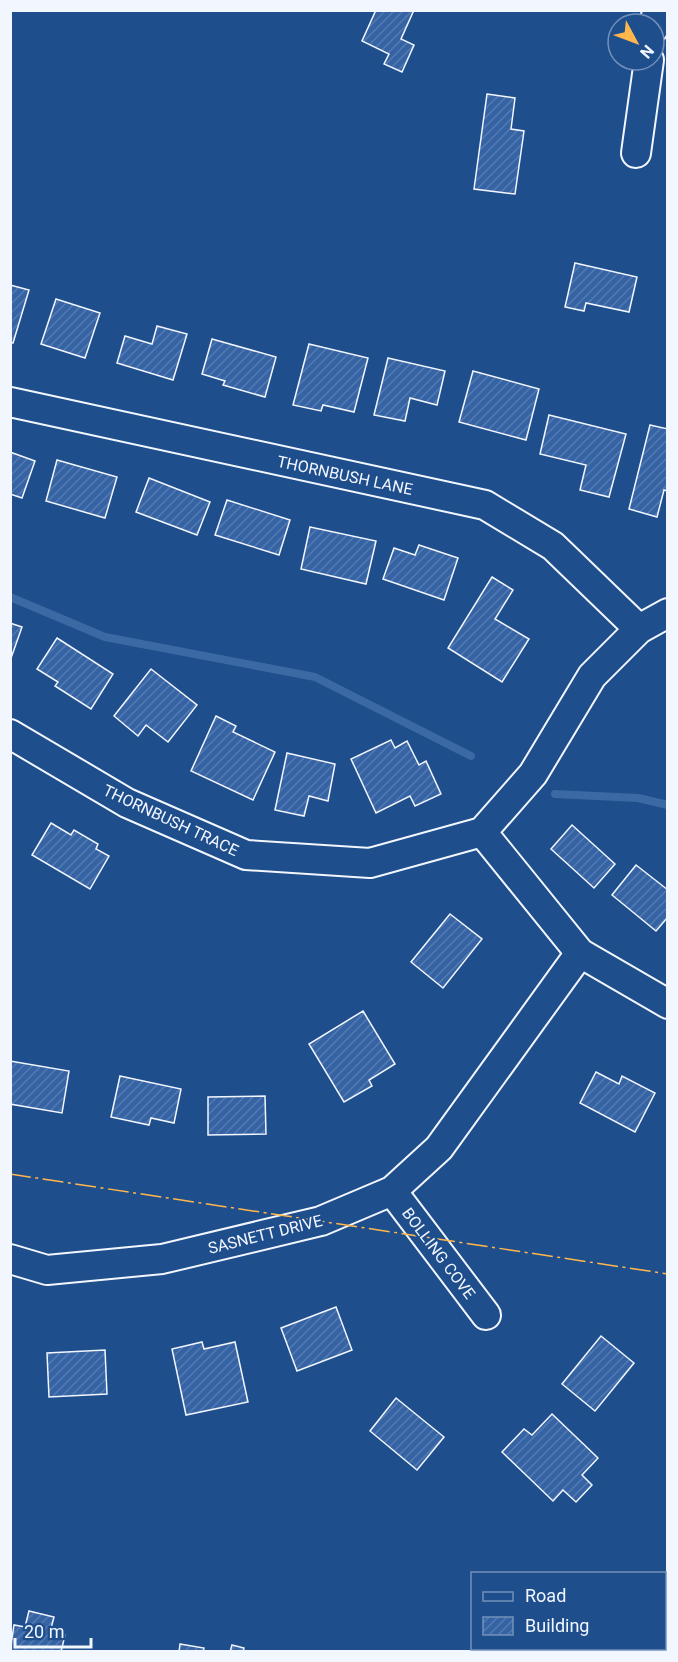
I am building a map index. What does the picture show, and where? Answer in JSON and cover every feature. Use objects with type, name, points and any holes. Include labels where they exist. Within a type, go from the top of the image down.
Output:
[{"type":"street","points":[[636,153],[647,72]]},
{"type":"street","name":"THORNBUSH LANE","points":[[10,402],[485,505],[553,546],[639,630]]},
{"type":"street","points":[[668,613],[639,630],[592,676],[533,774],[482,832],[580,953],[668,1004]]},
{"type":"street","name":"THORNBUSH TRACE","points":[[10,734],[127,803],[246,855],[370,863],[482,832]]},
{"type":"street","name":"SASNETT DRIVE","points":[[10,1259],[47,1270],[162,1259],[321,1221],[392,1191],[439,1148],[580,953]]},
{"type":"street","name":"BOLLING COVE","points":[[392,1191],[486,1315]]},
{"type":"building","points":[[376,10],[414,10],[401,39],[414,45],[402,72],[384,64],[389,54],[362,41]]},
{"type":"building","points":[[487,94],[515,98],[511,129],[524,131],[515,194],[474,189]]},
{"type":"building","points":[[575,263],[637,277],[629,312],[586,303],[584,311],[565,307]]},
{"type":"building","points":[[10,285],[29,290],[13,343],[10,342]]},
{"type":"building","points":[[56,299],[100,313],[85,358],[41,344]]},
{"type":"building","points":[[157,326],[187,334],[173,380],[117,363],[125,336],[152,344]]},
{"type":"building","points":[[212,339],[276,357],[265,397],[223,385],[225,381],[202,374]]},
{"type":"building","points":[[309,344],[368,358],[354,412],[323,405],[321,411],[293,405]]},
{"type":"building","points":[[388,358],[445,371],[437,405],[410,398],[405,421],[374,415]]},
{"type":"building","points":[[473,371],[539,389],[526,440],[459,422]]},
{"type":"building","points":[[549,415],[626,434],[609,497],[580,490],[586,465],[540,454]]},
{"type":"building","points":[[650,425],[668,429],[668,491],[664,490],[657,517],[629,509]]},
{"type":"building","points":[[10,452],[35,461],[22,498],[10,494]]},
{"type":"building","points":[[57,460],[117,477],[105,518],[46,501]]},
{"type":"building","points":[[149,478],[210,502],[197,535],[136,512]]},
{"type":"building","points":[[227,500],[290,520],[279,555],[215,535]]},
{"type":"building","points":[[310,527],[376,541],[366,584],[301,569]]},
{"type":"building","points":[[419,545],[458,558],[444,600],[383,579],[394,548],[415,555]]},
{"type":"building","points":[[492,577],[513,590],[495,619],[529,639],[502,682],[448,648]]},
{"type":"building","points":[[10,623],[22,627],[10,661]]},
{"type":"building","points":[[57,638],[113,674],[91,709],[55,686],[58,682],[37,669]]},
{"type":"building","points":[[151,669],[197,705],[168,742],[146,725],[138,736],[114,716]]},
{"type":"building","points":[[216,716],[236,726],[233,732],[275,752],[253,800],[191,771]]},
{"type":"building","points":[[391,740],[395,748],[407,741],[419,765],[426,761],[441,794],[415,806],[410,796],[376,813],[351,759]]},
{"type":"building","points":[[287,753],[335,764],[328,801],[309,796],[304,816],[275,810]]},
{"type":"building","points":[[51,823],[71,835],[74,830],[98,844],[96,849],[109,856],[90,889],[32,855]]},
{"type":"building","points":[[572,825],[615,864],[594,888],[551,849]]},
{"type":"building","points":[[636,865],[668,890],[668,917],[656,931],[612,895]]},
{"type":"building","points":[[450,914],[482,939],[443,988],[411,962]]},
{"type":"building","points":[[363,1011],[395,1064],[369,1080],[372,1086],[344,1102],[309,1044]]},
{"type":"building","points":[[10,1061],[69,1071],[62,1113],[10,1104]]},
{"type":"building","points":[[596,1072],[619,1084],[622,1076],[655,1093],[635,1132],[580,1103]]},
{"type":"building","points":[[120,1076],[181,1089],[174,1123],[151,1118],[149,1125],[111,1117]]},
{"type":"building","points":[[265,1096],[266,1134],[208,1135],[208,1097]]},
{"type":"building","points":[[336,1307],[352,1350],[297,1371],[281,1328]]},
{"type":"building","points":[[601,1336],[634,1363],[595,1411],[562,1384]]},
{"type":"building","points":[[202,1342],[204,1349],[235,1342],[248,1402],[186,1415],[172,1349]]},
{"type":"building","points":[[105,1350],[107,1394],[49,1397],[47,1353]]},
{"type":"building","points":[[396,1398],[444,1437],[417,1470],[370,1431]]},
{"type":"building","points":[[552,1414],[598,1458],[582,1475],[592,1485],[576,1502],[563,1490],[553,1501],[502,1452],[524,1429],[532,1435]]},
{"type":"building","points":[[29,1611],[54,1617],[50,1632],[65,1635],[61,1652],[10,1652],[14,1625],[25,1627]]},
{"type":"building","points":[[180,1644],[204,1648],[203,1652],[179,1652]]},
{"type":"building","points":[[232,1645],[244,1648],[243,1652],[230,1652]]},
{"type":"waterway","points":[[10,597],[105,637],[315,677],[471,756]]},
{"type":"waterway","points":[[555,794],[638,798],[668,805]]},
{"type":"power","points":[[10,1174],[668,1274]]}]
